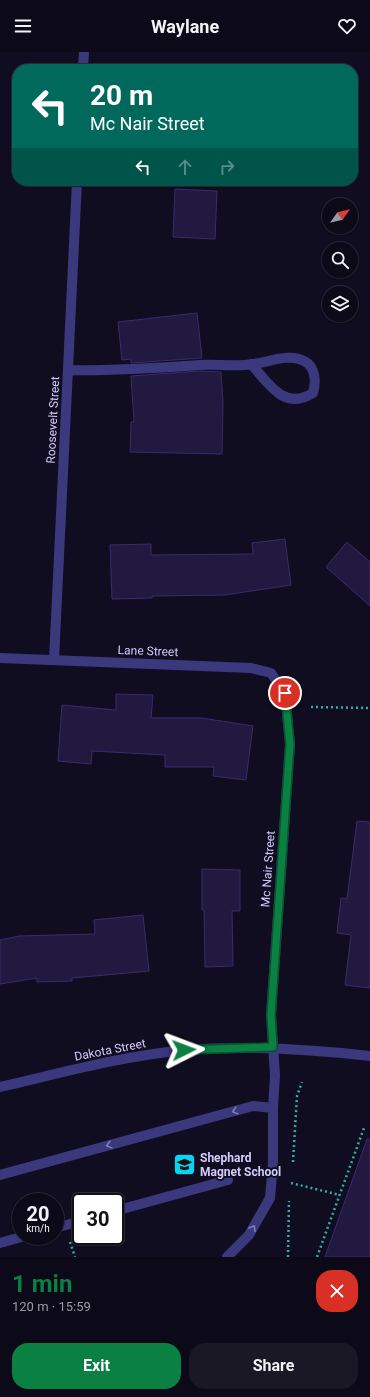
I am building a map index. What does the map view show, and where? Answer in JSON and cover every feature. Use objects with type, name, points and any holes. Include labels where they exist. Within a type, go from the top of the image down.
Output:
[{"type":"street","points":[[83,64],[84,52]]},
{"type":"street","name":"Roosevelt Street","points":[[54,660],[77,186]]},
{"type":"street","points":[[68,370],[135,370],[200,365],[251,364],[294,357],[305,361],[313,371],[316,382],[313,393],[303,399],[288,399],[275,391],[251,364]]},
{"type":"street","name":"Lane Street","points":[[0,658],[251,668],[271,674],[285,693]]},
{"type":"street","name":"Mc Nair Street","points":[[227,1257],[249,1235],[270,1198],[273,1163],[273,1108],[275,1075],[271,1015],[290,744],[285,693]]},
{"type":"street","name":"Dakota Street","points":[[0,1087],[128,1058],[184,1050],[273,1047],[370,1056]]},
{"type":"street","points":[[0,1175],[253,1106],[273,1108]]},
{"type":"street","points":[[124,1209],[228,1180]]},
{"type":"street","points":[[0,1243],[12,1240]]},
{"type":"path","points":[[311,707],[370,708]]},
{"type":"path","points":[[317,1257],[364,1128]]},
{"type":"path","points":[[291,1183],[340,1195]]},
{"type":"path","points":[[288,1257],[289,1202]]},
{"type":"building","points":[[175,189],[217,191],[215,239],[173,237]]},
{"type":"building","points":[[197,313],[202,358],[131,363],[131,359],[122,360],[118,322]]},
{"type":"building","points":[[199,371],[221,372],[223,403],[222,454],[130,452],[131,422],[134,422],[131,376]]},
{"type":"building","points":[[285,539],[291,585],[225,595],[152,596],[152,598],[112,599],[110,545],[151,544],[151,555],[253,554],[252,543]]},
{"type":"building","points":[[347,542],[370,562],[370,606],[326,567]]},
{"type":"building","points":[[116,694],[153,695],[151,718],[202,718],[253,726],[246,780],[213,776],[214,767],[165,767],[165,755],[92,751],[91,764],[58,761],[62,705],[116,710]]},
{"type":"building","points":[[357,821],[370,822],[370,988],[345,985],[351,935],[337,933],[341,898],[347,899]]},
{"type":"building","points":[[202,869],[240,870],[240,911],[232,911],[233,966],[205,967],[204,911],[202,910]]},
{"type":"building","points":[[143,915],[149,971],[72,978],[72,981],[37,982],[37,978],[0,984],[0,940],[19,936],[95,934],[94,920]]},
{"type":"building","points":[[367,1139],[370,1139],[370,1257],[325,1257]]},
{"type":"place","name":"Shephard Magnet School","points":[[185,1165]]},
{"type":"route","points":[[184,1050],[273,1047],[271,1015],[290,744],[285,693]]}]
